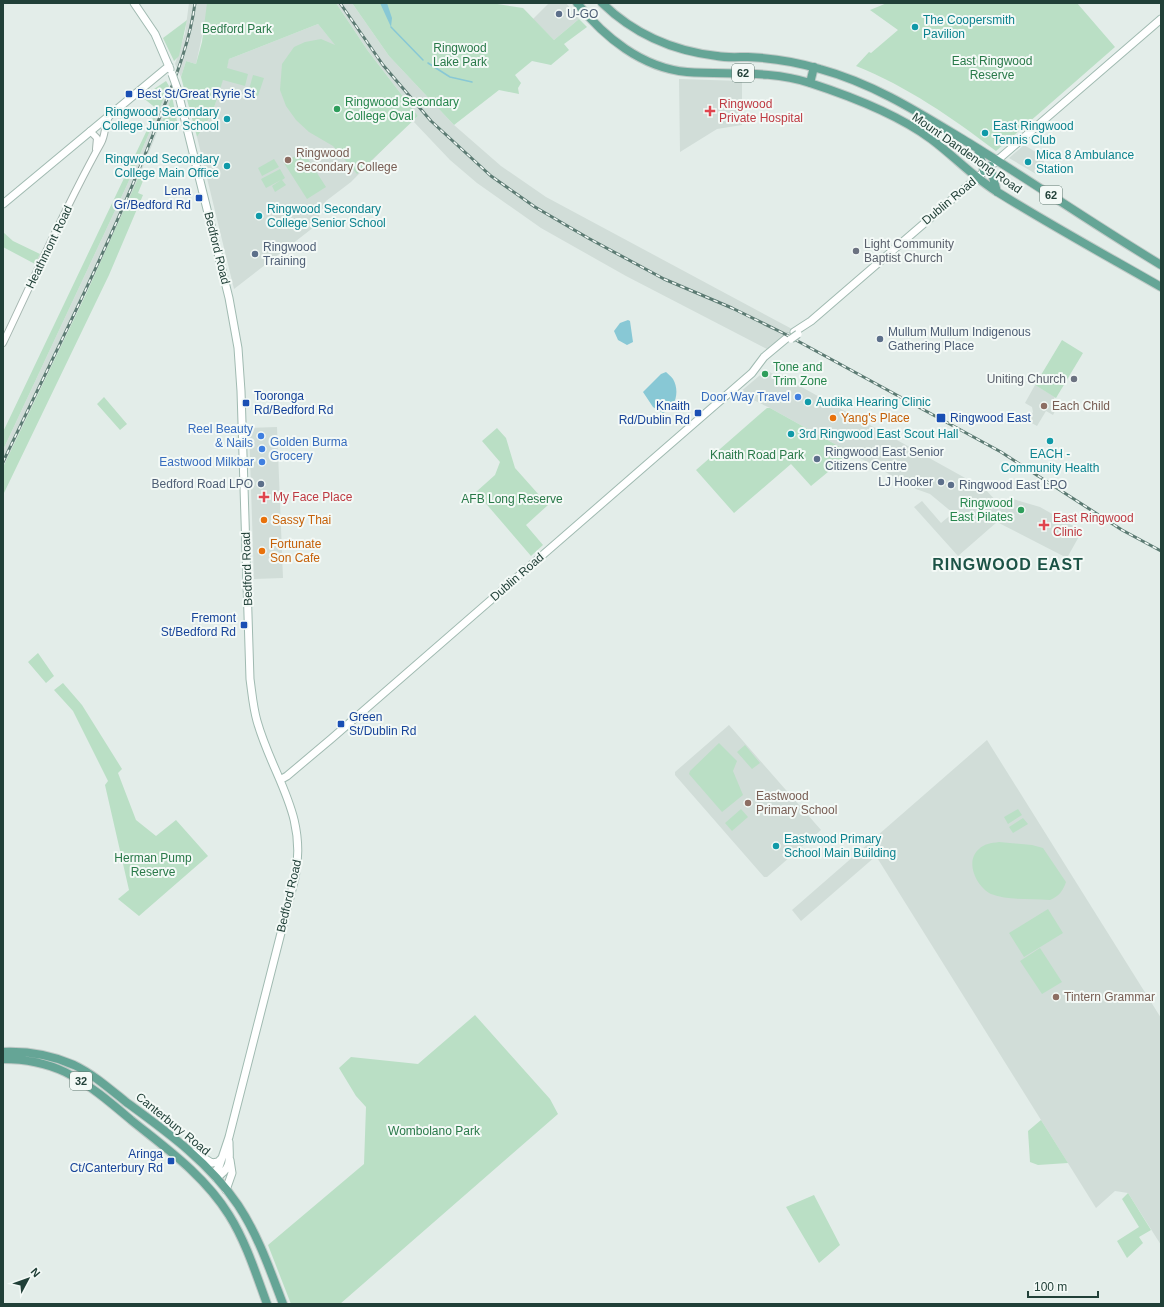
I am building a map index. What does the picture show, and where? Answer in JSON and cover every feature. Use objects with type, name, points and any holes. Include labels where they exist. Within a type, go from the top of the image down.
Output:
[{"type":"main road","name":"Bedford Road","points":[[134,3],[155,34],[177,88],[229,298],[236,335],[241,391],[250,679],[256,721],[296,822],[298,860],[229,1137],[219,1167],[214,1176]]},
{"type":"main road","name":"Mount Dandenong Road","points":[[577,3],[598,26],[621,46],[662,67],[686,72],[786,76],[810,83],[907,124],[936,143],[997,192],[1161,287]]},
{"type":"main road","name":"Mount Dandenong Road","points":[[602,3],[638,31],[676,49],[718,57],[770,59],[814,67],[852,79],[889,95],[997,160],[1161,265]]},
{"type":"main road","name":"Dublin Road","points":[[280,780],[287,776],[342,729],[763,365],[793,336],[1161,18]]},
{"type":"main road","points":[[3,204],[169,66]]},
{"type":"main road","points":[[810,83],[814,67]]},
{"type":"main road","points":[[978,149],[997,192]]},
{"type":"main road","name":"Canterbury Road","points":[[3,1052],[40,1054],[75,1066],[107,1087],[179,1142],[214,1176],[238,1205],[257,1239],[283,1304]]},
{"type":"main road","name":"Canterbury Road","points":[[3,1059],[20,1060],[44,1065],[73,1076],[181,1160],[205,1183],[226,1209],[237,1229],[267,1304]]},
{"type":"main road","name":"Bedford Road","points":[[226,1190],[232,1173],[229,1137]]},
{"type":"main road","points":[[179,1142],[212,1163],[218,1162],[222,1159]]},
{"type":"main road","points":[[205,1183],[226,1169],[230,1160]]},
{"type":"street","name":"Heathmont Road","points":[[3,343],[104,137],[106,123],[110,115]]},
{"type":"street","points":[[90,131],[97,138],[96,152]]},
{"type":"shaded area","points":[[189,3],[207,3],[207,13],[196,64],[186,61],[181,77],[175,64],[185,33]]},
{"type":"shaded area","points":[[336,3],[352,3],[389,56],[454,125],[501,166],[546,197],[792,329],[767,349],[626,276],[541,228],[477,183],[450,160],[413,121],[418,116],[368,51]]},
{"type":"shaded area","points":[[549,3],[566,3],[579,19],[554,40],[533,19]]},
{"type":"shaded area","name":"Ringwood Secondary College","points":[[318,24],[404,128],[351,182],[326,201],[314,227],[234,289],[197,137],[212,114],[229,59]]},
{"type":"shaded area","name":"Ringwood Private Hospital","points":[[679,79],[742,81],[742,125],[717,129],[680,152]]},
{"type":"shaded area","points":[[169,86],[172,96],[125,211],[3,467],[3,450],[127,185]]},
{"type":"shaded area","points":[[1024,145],[1046,158],[1036,174],[1009,158]]},
{"type":"shaded area","points":[[766,370],[791,384],[798,385],[985,489],[998,503],[1013,499],[1040,507],[1082,531],[1067,558],[997,522],[958,556],[914,507],[922,501],[941,523],[953,513],[930,494],[916,489],[770,408],[739,393]]},
{"type":"shaded area","name":"Each Child","points":[[1035,385],[1055,397],[1053,400],[1061,405],[1058,405],[1053,415],[1046,411],[1037,426],[1028,421],[1033,412],[1032,407],[1025,403]]},
{"type":"shaded area","points":[[277,427],[283,578],[254,579],[249,428]]},
{"type":"shaded area","name":"Eastwood Primary School","points":[[729,725],[821,830],[767,877],[764,877],[675,775],[675,772]]},
{"type":"shaded area","name":"Tintern Grammar","points":[[987,740],[1161,1018],[1161,1245],[1128,1193],[1115,1191],[1096,1208],[876,856],[801,921],[792,910]]},
{"type":"green space","name":"Bedford Park","points":[[207,3],[336,3],[368,51],[418,116],[357,174],[333,146],[309,132],[296,120],[286,106],[280,90],[282,64],[294,47],[305,42],[321,39],[335,45],[318,24],[229,59],[227,68],[248,74],[245,86],[223,80],[212,114],[197,137],[181,77],[186,61],[196,64],[202,42]]},
{"type":"green space","name":"Ringwood Lake Park","points":[[352,3],[491,3],[523,8],[554,40],[579,19],[587,27],[564,44],[569,50],[551,65],[532,61],[515,75],[521,83],[518,88],[519,94],[499,90],[454,125],[389,56]]},
{"type":"green space","name":"East Ringwood Reserve","points":[[887,3],[1077,3],[1115,47],[996,151],[962,126],[911,93],[856,66],[869,52],[871,53],[898,30],[870,10]]},
{"type":"green space","points":[[187,20],[179,56],[174,61],[163,38]]},
{"type":"green space","points":[[253,75],[264,78],[258,96],[248,93]]},
{"type":"green space","points":[[166,81],[169,86],[127,185],[3,450],[3,432],[157,109],[142,97]]},
{"type":"green space","points":[[172,96],[177,121],[173,130],[161,124]]},
{"type":"green space","points":[[303,151],[326,187],[307,199],[284,163]]},
{"type":"green space","points":[[274,159],[279,167],[262,176],[258,168]]},
{"type":"green space","points":[[280,169],[285,178],[282,180],[286,185],[275,192],[272,186],[281,180],[266,188],[261,179]]},
{"type":"green space","points":[[141,172],[149,176],[145,176],[138,193],[143,195],[109,275],[3,495],[3,467],[87,292]]},
{"type":"green space","points":[[3,232],[13,241],[40,254],[35,264],[3,247]]},
{"type":"green space","points":[[1062,340],[1083,353],[1056,398],[1035,385]]},
{"type":"green space","points":[[104,397],[127,424],[120,430],[97,404]]},
{"type":"green space","name":"Knaith Road Park","points":[[767,408],[770,408],[851,453],[811,486],[791,464],[734,513],[696,470]]},
{"type":"green space","name":"AFB Long Reserve","points":[[497,428],[506,438],[515,468],[548,505],[526,525],[543,545],[531,556],[476,492],[495,475],[500,462],[482,441]]},
{"type":"green space","points":[[38,653],[54,676],[46,683],[28,662]]},
{"type":"green space","name":"Herman Pump Reserve","points":[[63,683],[82,705],[122,769],[118,773],[136,820],[156,836],[176,820],[208,856],[139,916],[118,899],[129,890],[105,785],[108,781],[73,711],[54,690]]},
{"type":"green space","points":[[719,743],[737,761],[733,771],[743,795],[722,812],[689,774],[690,771]]},
{"type":"green space","points":[[745,745],[760,763],[752,769],[737,752]]},
{"type":"green space","points":[[741,809],[748,817],[732,831],[725,823]]},
{"type":"green space","points":[[1018,809],[1022,815],[1008,824],[1004,817]]},
{"type":"green space","points":[[1023,818],[1028,824],[1013,833],[1009,827]]},
{"type":"green space","points":[[999,842],[1032,845],[1043,848],[1066,882],[1064,888],[1056,897],[1050,900],[1005,898],[986,891],[981,886],[974,874],[973,861],[975,854],[981,847]]},
{"type":"green space","points":[[1048,909],[1063,933],[1024,957],[1009,933]]},
{"type":"green space","points":[[1040,948],[1062,982],[1042,994],[1020,961]]},
{"type":"green space","name":"Wombolano Park","points":[[475,1015],[550,1099],[558,1114],[340,1304],[291,1304],[268,1245],[364,1164],[366,1107],[356,1096],[339,1068],[351,1057],[418,1064]]},
{"type":"green space","points":[[1041,1120],[1068,1163],[1038,1165],[1030,1162],[1028,1131]]},
{"type":"green space","points":[[1128,1193],[1151,1230],[1139,1237],[1143,1243],[1127,1258],[1117,1241],[1139,1227],[1122,1199]]},
{"type":"green space","points":[[814,1195],[840,1245],[819,1263],[786,1207]]},
{"type":"water","points":[[380,3],[387,3],[392,18],[391,27]]},
{"type":"water","points":[[628,320],[630,321],[633,342],[627,345],[618,340],[614,331],[620,323]]},
{"type":"water","points":[[666,372],[673,379],[675,384],[676,399],[671,407],[663,413],[653,407],[643,392],[661,374]]},
{"type":"waterway","points":[[391,27],[423,60]]},
{"type":"waterway","points":[[428,63],[450,77],[472,82]]},
{"type":"railway","points":[[3,462],[82,298],[137,174],[184,53],[195,3]]},
{"type":"railway","points":[[340,3],[383,65],[431,121],[491,176],[535,207],[588,238],[664,279],[732,308],[783,333],[1001,452],[1122,530],[1161,551]]},
{"type":"place","name":"U-GO","points":[[559,14]]},
{"type":"place","name":"The Coopersmith Pavilion","points":[[915,27]]},
{"type":"place","name":"Best St/Great Ryrie St","points":[[129,94]]},
{"type":"place","name":"Ringwood Secondary College Oval","points":[[337,109]]},
{"type":"place","name":"Ringwood Private Hospital","points":[[710,111]]},
{"type":"place","name":"Ringwood Secondary College Junior School","points":[[227,119]]},
{"type":"place","name":"East Ringwood Tennis Club","points":[[985,133]]},
{"type":"place","name":"Ringwood Secondary College","points":[[288,160]]},
{"type":"place","name":"Mica 8 Ambulance Station","points":[[1028,162]]},
{"type":"place","name":"Ringwood Secondary College Main Office","points":[[227,166]]},
{"type":"place","name":"Lena Gr/Bedford Rd","points":[[199,198]]},
{"type":"place","name":"Ringwood Secondary College Senior School","points":[[259,216]]},
{"type":"place","name":"Light Community Baptist Church","points":[[856,251]]},
{"type":"place","name":"Ringwood Training","points":[[255,254]]},
{"type":"place","name":"Mullum Mullum Indigenous Gathering Place","points":[[880,339]]},
{"type":"place","name":"Tone and Trim Zone","points":[[765,374]]},
{"type":"place","name":"Uniting Church","points":[[1074,379]]},
{"type":"place","name":"Door Way Travel","points":[[798,397]]},
{"type":"place","name":"Audika Hearing Clinic","points":[[808,402]]},
{"type":"place","name":"Tooronga Rd/Bedford Rd","points":[[246,403]]},
{"type":"place","name":"Each Child","points":[[1044,406]]},
{"type":"place","name":"Knaith Rd/Dublin Rd","points":[[698,413]]},
{"type":"place","name":"Yang's Place","points":[[833,418]]},
{"type":"place","name":"Ringwood East","points":[[941,418]]},
{"type":"place","name":"3rd Ringwood East Scout Hall","points":[[791,434]]},
{"type":"place","name":"Reel Beauty & Nails","points":[[261,436]]},
{"type":"place","name":"EACH - Community Health","points":[[1050,441]]},
{"type":"place","name":"Golden Burma Grocery","points":[[262,449]]},
{"type":"place","name":"Ringwood East Senior Citizens Centre","points":[[817,459]]},
{"type":"place","name":"Eastwood Milkbar","points":[[262,462]]},
{"type":"place","name":"LJ Hooker","points":[[941,482]]},
{"type":"place","name":"Bedford Road LPO","points":[[261,484]]},
{"type":"place","name":"Ringwood East LPO","points":[[951,485]]},
{"type":"place","name":"My Face Place","points":[[264,497]]},
{"type":"place","name":"Ringwood East Pilates","points":[[1021,510]]},
{"type":"place","name":"Sassy Thai","points":[[264,520]]},
{"type":"place","name":"East Ringwood Clinic","points":[[1044,525]]},
{"type":"place","name":"Fortunate Son Cafe","points":[[262,551]]},
{"type":"place","name":"Fremont St/Bedford Rd","points":[[244,625]]},
{"type":"place","name":"Green St/Dublin Rd","points":[[341,724]]},
{"type":"place","name":"Eastwood Primary School","points":[[748,803]]},
{"type":"place","name":"Eastwood Primary School Main Building","points":[[776,846]]},
{"type":"place","name":"Tintern Grammar","points":[[1056,997]]},
{"type":"place","name":"Aringa Ct/Canterbury Rd","points":[[171,1161]]},
{"type":"district","name":"RINGWOOD EAST","points":[[1008,564]]}]
